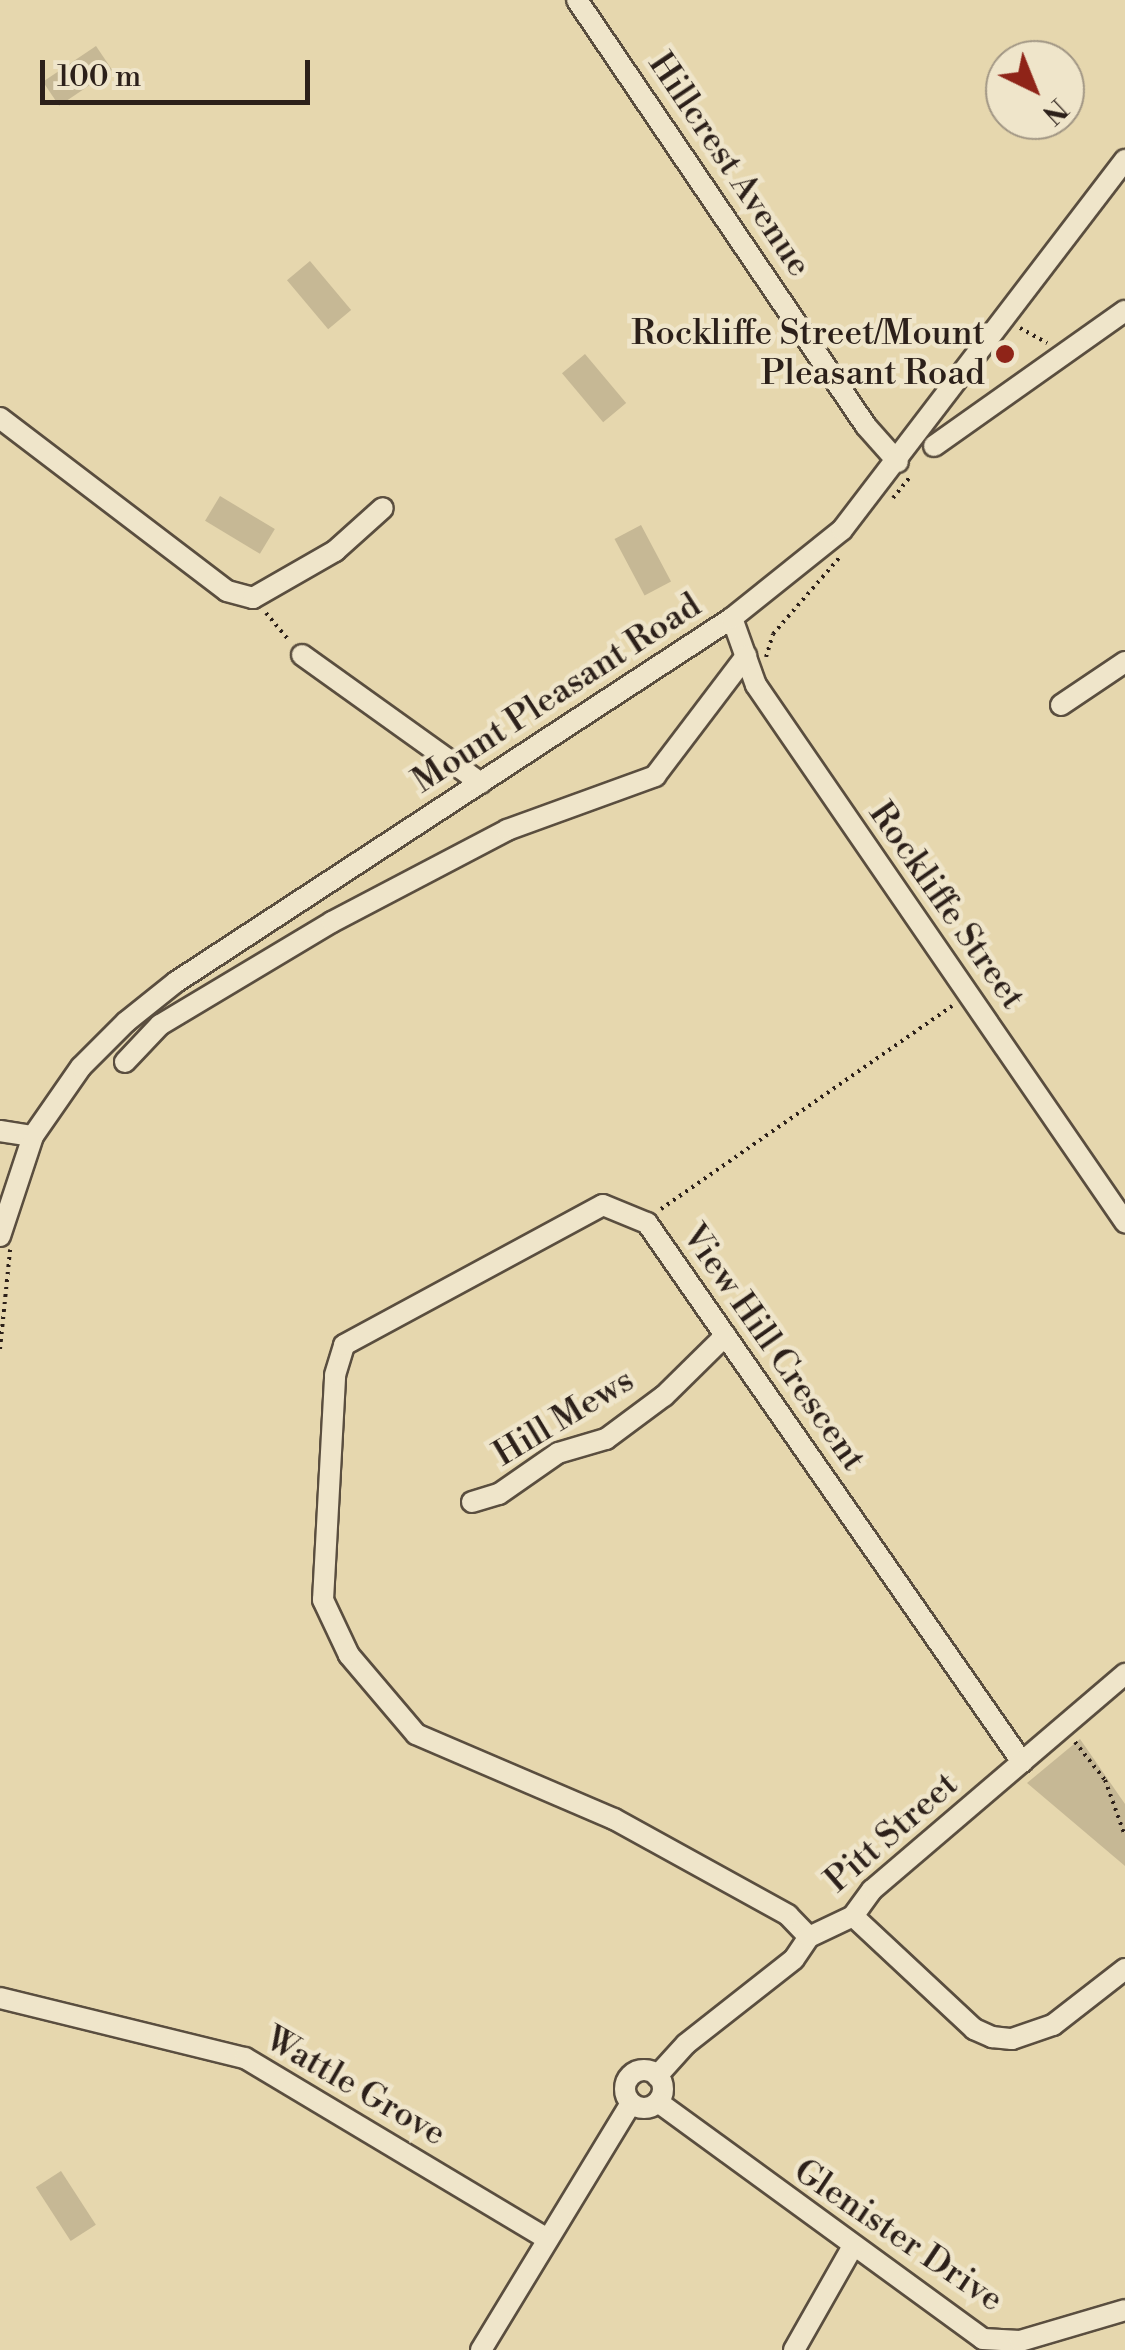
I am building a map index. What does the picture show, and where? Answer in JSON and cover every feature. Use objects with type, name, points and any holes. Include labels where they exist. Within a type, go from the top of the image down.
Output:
[{"type":"street","name":"Hillcrest Avenue","points":[[577,0],[866,426],[898,462]]},
{"type":"street","name":"Mount Pleasant Road","points":[[6,1241],[33,1136],[80,1067],[176,982],[732,618],[842,530],[1007,321],[1125,160]]},
{"type":"street","points":[[934,446],[1125,311]]},
{"type":"street","points":[[0,418],[227,591],[253,598],[334,552],[383,508]]},
{"type":"street","name":"Rockliffe Street","points":[[732,618],[756,685],[1125,1222]]},
{"type":"street","points":[[302,655],[481,782]]},
{"type":"street","points":[[125,1062],[160,1025],[332,922],[508,830],[655,776],[746,656]]},
{"type":"street","points":[[1061,705],[1125,662]]},
{"type":"street","points":[[0,1131],[33,1136]]},
{"type":"street","name":"View Hill Crescent","points":[[809,1937],[788,1915],[614,1819],[416,1734],[349,1654],[322,1600],[335,1375],[344,1345],[603,1205],[647,1223],[1022,1762]]},
{"type":"street","name":"Hill Mews","points":[[472,1502],[499,1494],[558,1454],[606,1439],[664,1396],[726,1336]]},
{"type":"street","name":"Pitt Street","points":[[656,2076],[794,1959],[809,1937],[853,1916],[872,1890],[1125,1674]]},
{"type":"street","points":[[853,1916],[974,2029],[992,2037],[1012,2039],[1054,2025],[1125,1969]]},
{"type":"street","name":"Wattle Grove","points":[[0,1998],[245,2058],[548,2239]]},
{"type":"street","points":[[644,2071],[656,2076],[662,2089],[658,2102],[644,2108],[631,2103],[625,2090],[630,2077],[644,2071]]},
{"type":"street","name":"Glenister Drive","points":[[658,2102],[964,2329],[1003,2347],[1125,2310]]},
{"type":"street","points":[[480,2350],[631,2103]]},
{"type":"street","points":[[794,2350],[852,2248]]},
{"type":"path","points":[[1007,321],[1064,352]]},
{"type":"path","points":[[888,503],[934,446]]},
{"type":"path","points":[[756,685],[774,634],[850,546]]},
{"type":"path","points":[[253,598],[302,655]]},
{"type":"path","points":[[647,1223],[684,1188],[970,994]]},
{"type":"path","points":[[0,1349],[6,1241]]},
{"type":"path","points":[[1062,1727],[1105,1780],[1125,1836]]},
{"type":"shaded area","points":[[96,46],[112,70],[59,106],[43,82]]},
{"type":"shaded area","points":[[310,261],[351,310],[328,329],[287,280]]},
{"type":"shaded area","points":[[585,354],[626,403],[603,422],[562,373]]},
{"type":"shaded area","points":[[220,496],[275,529],[260,554],[205,521]]},
{"type":"shaded area","points":[[641,525],[671,582],[645,596],[615,539]]},
{"type":"shaded area","points":[[1080,1739],[1125,1804],[1125,1866],[1027,1783]]},
{"type":"shaded area","points":[[61,2171],[96,2225],[71,2241],[36,2187]]},
{"type":"place","name":"Rockliffe Street/Mount Pleasant Road","points":[[1005,354]]}]
